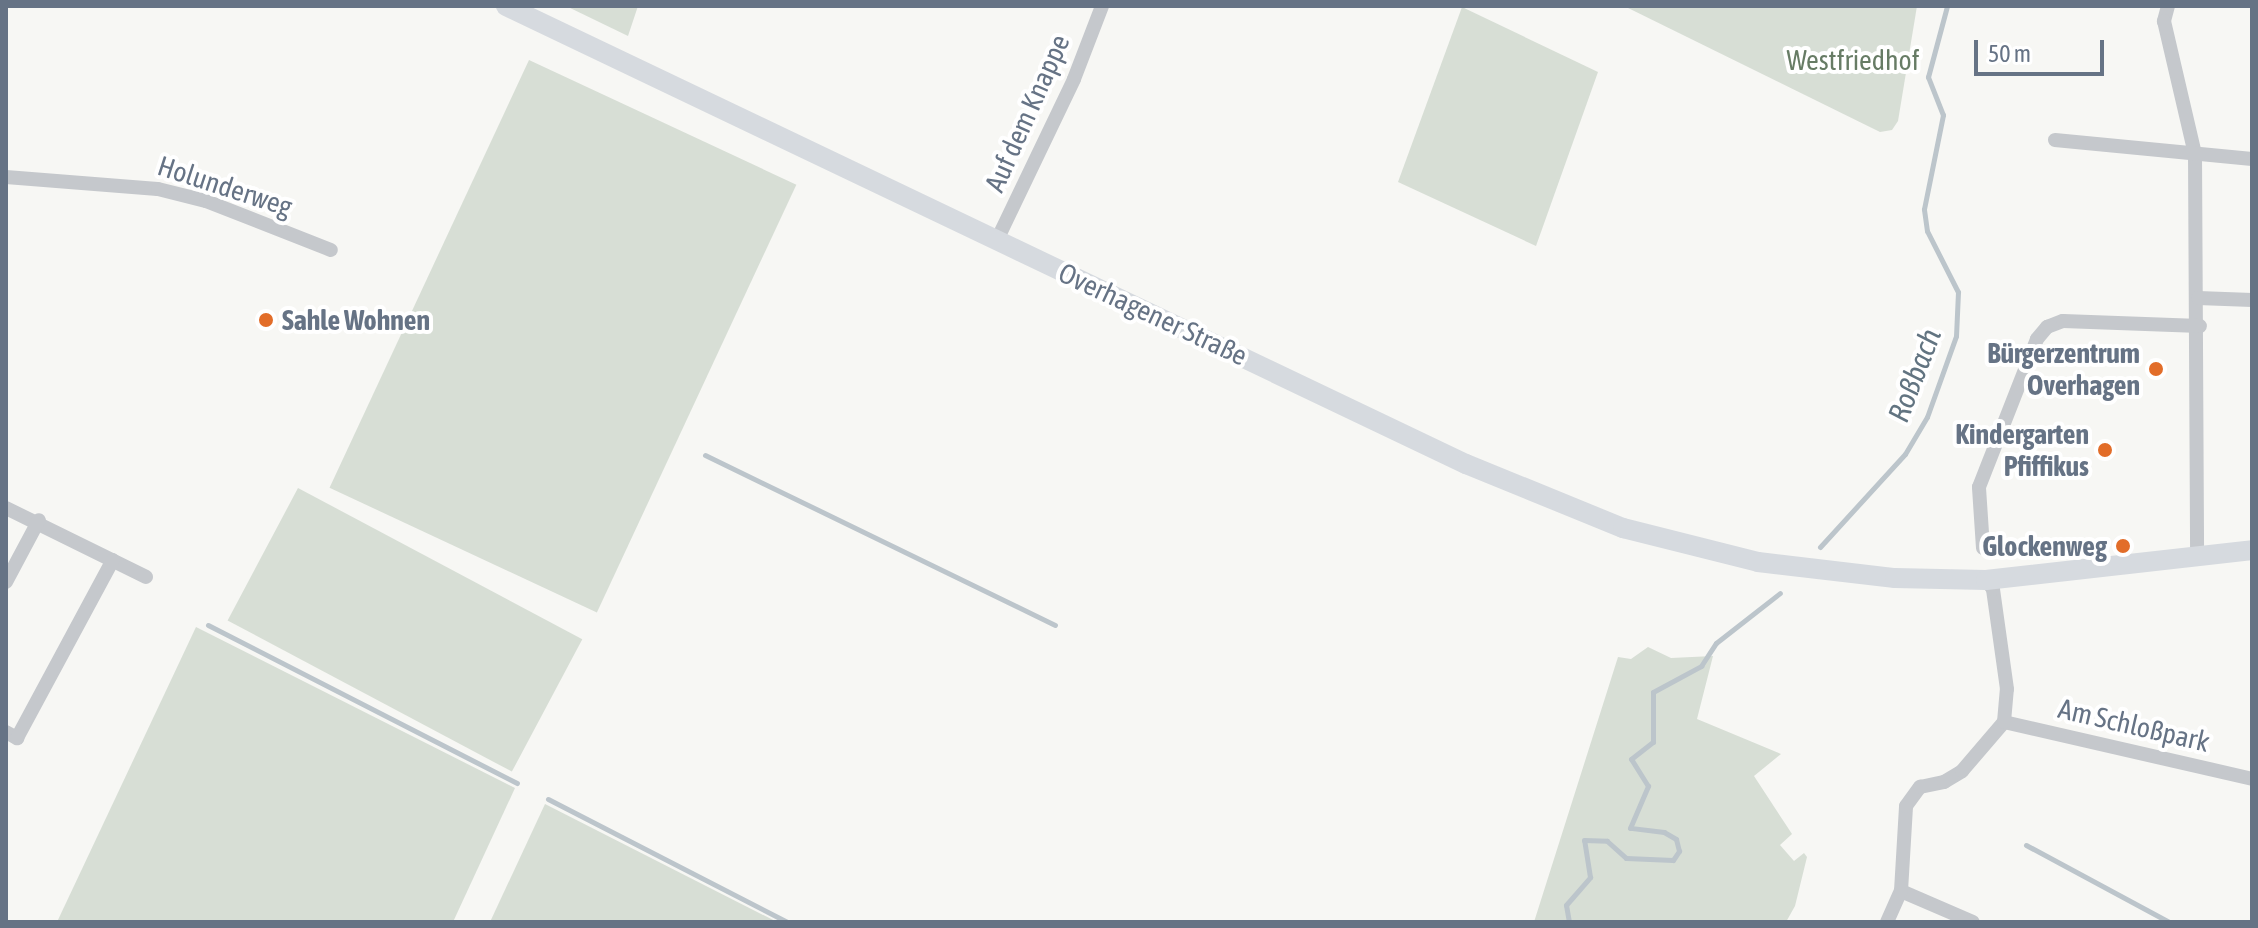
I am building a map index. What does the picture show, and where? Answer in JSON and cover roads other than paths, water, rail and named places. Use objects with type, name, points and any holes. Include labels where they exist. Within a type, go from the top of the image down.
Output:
[{"type":"main road","name":"Overhagener Straße","points":[[506,6],[1560,505],[1697,549],[1818,572],[1986,580],[2252,550]]},
{"type":"street","name":"Auf dem Knappe","points":[[997,240],[1074,79],[1102,6]]},
{"type":"street","points":[[2166,13],[2195,154],[2200,326],[2197,557]]},
{"type":"street","points":[[2055,140],[2252,159]]},
{"type":"street","name":"Holunderweg","points":[[6,177],[158,189],[206,201],[331,250]]},
{"type":"street","points":[[2198,298],[2252,300]]},
{"type":"street","points":[[1983,548],[1979,487],[2037,339],[2047,327],[2063,321],[2200,326]]},
{"type":"street","points":[[6,508],[39,520],[146,577]]},
{"type":"street","points":[[6,582],[39,520]]},
{"type":"street","points":[[6,732],[17,738],[113,560]]},
{"type":"street","points":[[1887,922],[1901,891],[1906,806],[1920,787],[1944,782],[1962,771],[2004,722],[2007,689],[1993,589],[1986,580]]},
{"type":"street","name":"Am Schloßpark","points":[[2004,722],[2252,779]]},
{"type":"street","points":[[1901,891],[1973,922]]},
{"type":"waterway","name":"Roßbach","points":[[1820,547],[1905,454],[1927,417],[1956,336],[1958,292],[1927,231],[1924,209],[1943,115],[1928,77],[1947,6]]},
{"type":"waterway","points":[[705,455],[1055,625]]},
{"type":"waterway","name":"Roßbach","points":[[1569,922],[1566,905],[1590,877],[1584,840],[1607,841],[1626,858],[1673,860],[1679,851],[1676,839],[1664,832],[1630,828],[1648,786],[1631,759],[1653,742],[1653,692],[1701,666],[1716,643],[1780,593]]},
{"type":"waterway","points":[[208,625],[517,783]]},
{"type":"waterway","points":[[548,799],[787,922]]},
{"type":"waterway","points":[[2026,845],[2169,922]]},
{"type":"place","name":"Sahle Wohnen","points":[[266,320]]},
{"type":"place","name":"Bürgerzentrum Overhagen","points":[[2156,369]]},
{"type":"place","name":"Kindergarten Pfiffikus","points":[[2105,450]]},
{"type":"place","name":"Glockenweg","points":[[2123,546]]},
{"type":"park label","name":"Westfriedhof","points":[[1853,60]]}]
